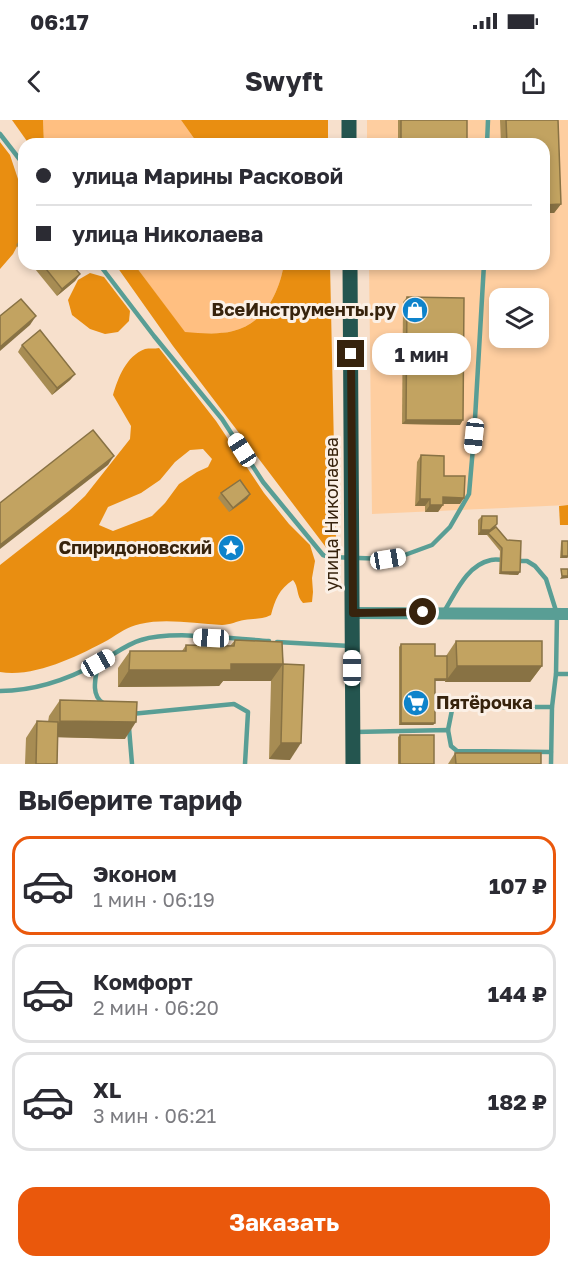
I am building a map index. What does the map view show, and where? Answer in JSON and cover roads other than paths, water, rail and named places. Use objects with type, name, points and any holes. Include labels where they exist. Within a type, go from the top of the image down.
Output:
[{"type":"main road","points":[[349,120],[349,138]]},
{"type":"main road","name":"улица Николаева","points":[[350,270],[353,764]]},
{"type":"street","points":[[353,613],[563,614]]},
{"type":"lane","points":[[487,138],[488,120]]},
{"type":"lane","points":[[0,134],[18,157]]},
{"type":"lane","points":[[104,270],[154,336],[222,418],[263,482],[323,555],[388,559],[432,546],[450,527],[469,494],[484,270]]},
{"type":"lane","points":[[444,613],[463,579],[474,569],[490,560],[527,561],[535,566],[546,579],[563,614],[552,707],[551,764]]},
{"type":"lane","points":[[0,691],[21,691],[46,686],[98,663],[138,640],[161,635],[352,646]]},
{"type":"lane","points":[[98,663],[96,695],[98,700],[112,707]]},
{"type":"lane","points":[[556,674],[568,674]]},
{"type":"lane","points":[[132,764],[128,714],[234,704],[248,712],[245,764]]},
{"type":"lane","points":[[551,752],[457,751],[451,746],[448,730],[452,710],[455,707],[552,707]]},
{"type":"lane","points":[[352,732],[448,730]]},
{"type":"place","name":"ВсеИнструменты.ру","points":[[415,310]]},
{"type":"place","name":"Спиридоновский","points":[[231,548]]},
{"type":"place","name":"Пятёрочка","points":[[416,703]]}]
